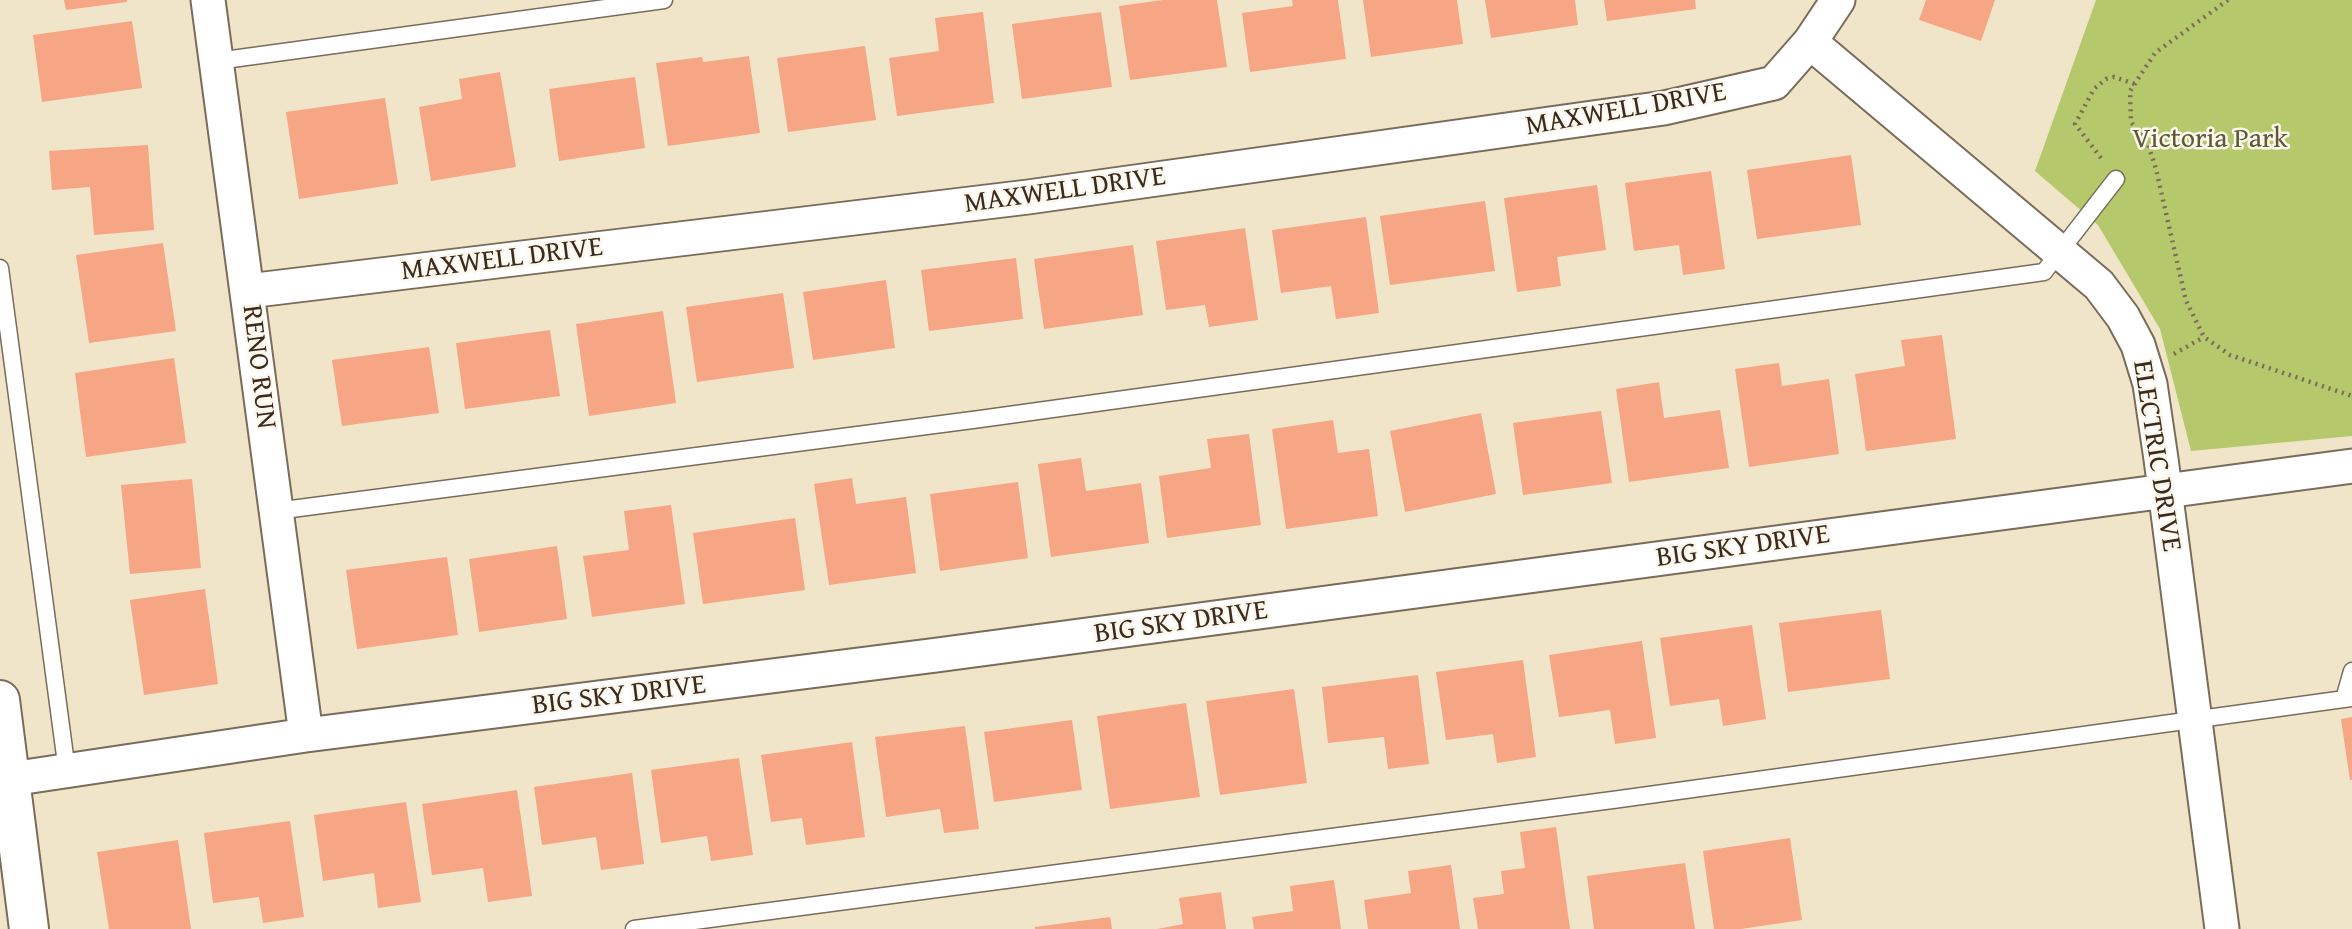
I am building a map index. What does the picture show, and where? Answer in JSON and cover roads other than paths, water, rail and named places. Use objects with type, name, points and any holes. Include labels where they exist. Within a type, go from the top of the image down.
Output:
[{"type":"main road","points":[[0,700],[29,929]]},
{"type":"street","name":"RENO RUN","points":[[208,0],[306,735]]},
{"type":"street","name":"MAXWELL DRIVE","points":[[248,290],[1028,197],[1664,108],[1774,83],[1810,42],[1838,0]]},
{"type":"street","name":"ELECTRIC DRIVE","points":[[1810,42],[2099,285],[2123,317],[2138,345],[2150,384],[2222,929]]},
{"type":"street","name":"BIG SKY DRIVE","points":[[11,779],[306,735],[937,656],[2352,466]]},
{"type":"lane","points":[[216,61],[664,0]]},
{"type":"lane","points":[[276,511],[994,417],[2043,272],[2116,179]]},
{"type":"lane","points":[[0,268],[67,771]]},
{"type":"lane","points":[[634,929],[1606,801],[2348,699],[2352,671]]},
{"type":"park label","name":"Victoria Park","points":[[2210,140]]}]
